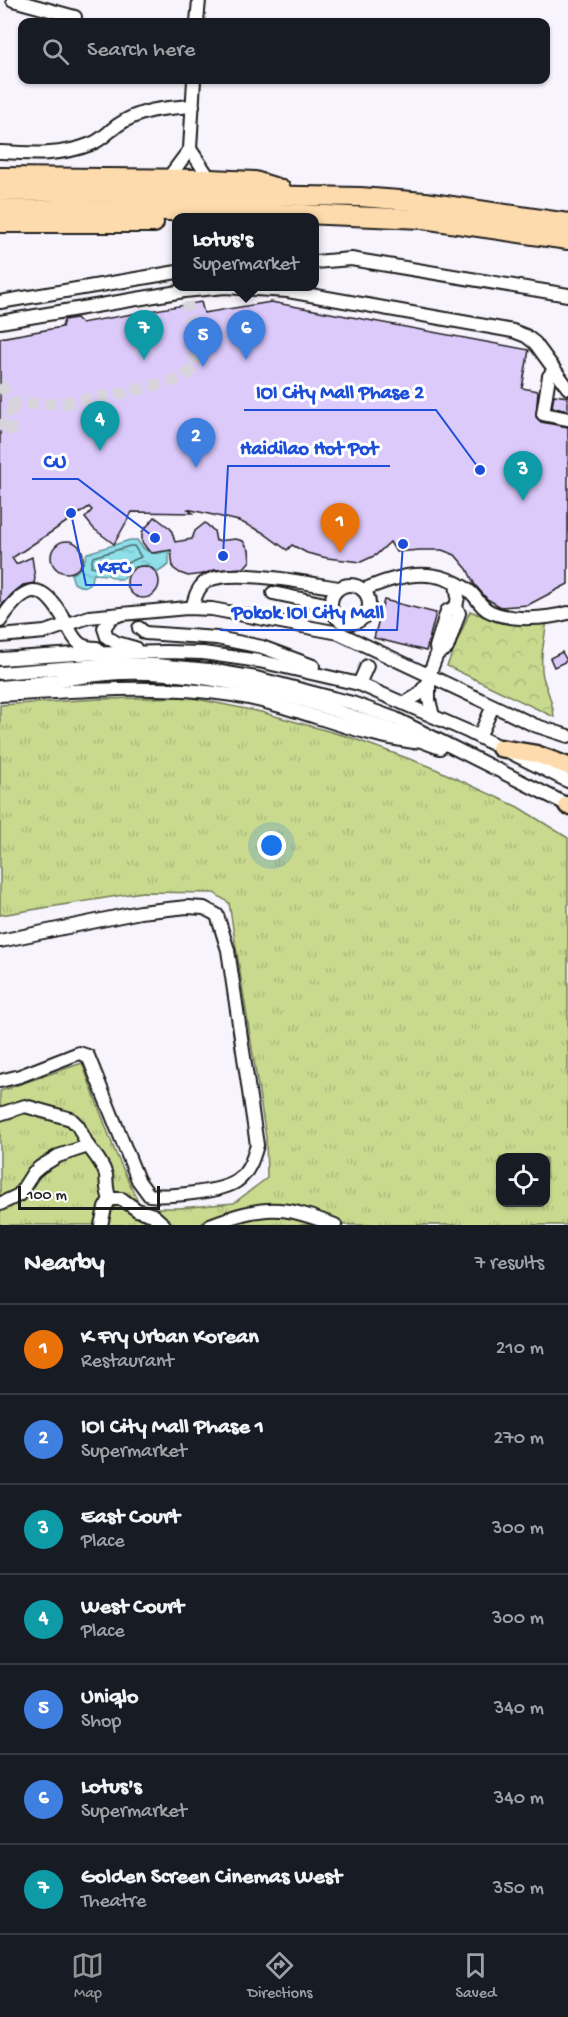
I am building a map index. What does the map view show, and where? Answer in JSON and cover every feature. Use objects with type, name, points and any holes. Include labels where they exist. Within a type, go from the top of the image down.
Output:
[{"type":"highway","points":[[0,177],[169,177],[255,181],[305,196]]},
{"type":"highway","points":[[0,191],[179,209]]},
{"type":"highway","points":[[0,223],[86,224],[179,209],[305,196],[425,202],[568,223]]},
{"type":"highway","points":[[0,209],[179,209],[278,213]]},
{"type":"highway","points":[[248,213],[254,212]]},
{"type":"highway","points":[[319,215],[423,219],[568,240]]},
{"type":"main road","points":[[500,748],[536,754],[568,766]]},
{"type":"street","points":[[13,0],[75,17]]},
{"type":"street","points":[[197,18],[199,0]]},
{"type":"street","points":[[169,177],[190,149],[194,84]]},
{"type":"street","points":[[0,152],[40,154],[66,152],[94,143],[132,117],[157,108],[193,105]]},
{"type":"street","points":[[190,149],[210,179]]},
{"type":"street","points":[[319,262],[351,259],[568,295]]},
{"type":"street","points":[[0,302],[172,273]]},
{"type":"street","points":[[0,322],[185,297],[209,291]]},
{"type":"street","points":[[288,291],[513,331],[526,336],[535,343],[568,388]]},
{"type":"street","points":[[554,370],[549,376],[543,414],[568,419]]},
{"type":"street","points":[[363,590],[393,577],[412,574],[438,577],[456,584],[468,590],[489,612],[503,616],[518,618],[568,613]]},
{"type":"street","points":[[192,608],[197,590],[210,580],[220,578],[251,576],[333,597]]},
{"type":"street","points":[[429,675],[438,654],[436,647],[447,610],[456,607],[458,597],[456,584]]},
{"type":"street","points":[[273,589],[333,597],[351,585],[363,590],[368,600],[367,612],[358,621],[341,620],[336,617],[333,597]]},
{"type":"street","points":[[0,621],[12,603],[25,592],[37,590],[46,594],[79,644],[88,648],[130,647],[166,652]]},
{"type":"street","points":[[0,636],[45,632],[89,617],[126,612],[212,609],[335,633],[493,706],[550,731],[568,736]]},
{"type":"street","points":[[126,612],[111,618],[104,628],[107,637],[130,647]]},
{"type":"street","points":[[335,633],[341,620]]},
{"type":"street","points":[[139,628],[145,633],[217,638],[262,647],[405,703],[568,780]]},
{"type":"street","points":[[0,659],[75,654],[203,653],[260,661],[359,684]]},
{"type":"street","points":[[0,673],[112,664],[209,670],[256,678],[385,714],[423,731],[568,806]]},
{"type":"street","points":[[359,684],[367,666]]},
{"type":"street","points":[[0,687],[122,674],[195,677],[235,684],[332,709],[402,732],[486,765]]},
{"type":"street","points":[[405,703],[429,682],[429,700],[433,716]]},
{"type":"street","points":[[0,695],[84,689],[156,688],[233,696],[279,706],[384,738],[430,744]]},
{"type":"street","points":[[478,737],[493,706]]},
{"type":"street","points":[[0,941],[140,912],[187,907],[204,908],[218,915],[228,950],[257,1145],[250,1166],[236,1183],[199,1192],[163,1196],[149,1195],[138,1180],[88,1056],[79,1053],[20,1076],[0,1081]]},
{"type":"street","points":[[0,1114],[25,1106],[70,1119],[78,1126],[88,1146],[103,1166],[106,1189],[110,1199]]},
{"type":"street","points":[[0,1204],[19,1195],[33,1173],[40,1167],[58,1156],[88,1146]]},
{"type":"street","points":[[101,1225],[110,1199]]},
{"type":"street","points":[[110,1199],[122,1199],[137,1210],[153,1215],[164,1225]]},
{"type":"street","points":[[210,1225],[245,1214],[279,1210],[335,1225]]},
{"type":"green space","points":[[470,611],[501,623],[547,620],[542,670],[554,717],[447,666]]},
{"type":"green space","points":[[187,697],[261,712],[349,737],[429,766],[518,807],[568,838],[568,1225],[0,1225],[0,1091],[82,1063],[116,1154],[141,1208],[179,1208],[234,1203],[267,1178],[266,1137],[229,903],[214,893],[142,892],[0,915],[0,705]]},
{"type":"water","points":[[137,540],[144,549],[157,554],[172,546],[169,552],[169,565],[158,572],[147,565],[131,568],[123,579],[94,574],[87,586],[74,583],[71,574],[82,566],[87,553]]},
{"type":"building","points":[[201,302],[204,313],[271,302],[529,350],[522,388],[538,391],[536,417],[541,422],[568,427],[568,584],[528,605],[501,607],[487,599],[455,555],[442,550],[396,552],[390,542],[376,555],[361,562],[327,558],[307,553],[292,545],[287,550],[262,532],[239,521],[187,509],[193,513],[132,512],[114,544],[94,529],[85,518],[92,510],[89,507],[12,558],[16,564],[32,557],[34,583],[23,585],[0,607],[0,338],[62,327],[64,320],[76,318],[81,323]]},
{"type":"building","points":[[554,395],[568,397],[568,411],[552,407]]},
{"type":"building","points":[[155,517],[171,529],[175,542],[192,539],[195,531],[205,523],[214,531],[216,541],[236,539],[243,541],[249,550],[250,561],[244,568],[214,570],[188,576],[180,573],[173,568],[171,550],[152,553],[142,542],[142,532]]},
{"type":"building","points":[[67,541],[78,546],[83,557],[78,568],[67,573],[56,568],[51,557],[56,546]]},
{"type":"building","points":[[143,566],[154,571],[159,582],[154,593],[143,598],[132,593],[127,582],[132,571]]},
{"type":"building","points":[[384,600],[436,613],[426,651],[374,638]]},
{"type":"building","points":[[562,652],[567,661],[554,667],[550,658]]},
{"type":"tunnel","points":[[0,384],[15,404],[58,404],[129,392],[183,378],[197,365],[187,302]]},
{"type":"tunnel","points":[[11,435],[10,414],[15,404]]},
{"type":"tunnel","points":[[0,419],[4,436]]},
{"type":"place","name":"Golden Screen Cinemas West","points":[[144,360]]},
{"type":"place","name":"Lotus's","points":[[246,360]]},
{"type":"place","name":"Uniqlo","points":[[203,367]]},
{"type":"place","name":"West Court","points":[[100,451]]},
{"type":"place","name":"IOI City Mall Phase 1","points":[[196,468]]},
{"type":"place","name":"IOI City Mall Phase 2","points":[[480,470]]},
{"type":"place","name":"East Court","points":[[523,501]]},
{"type":"place","name":"KFC","points":[[71,513]]},
{"type":"place","name":"CU","points":[[155,538]]},
{"type":"place","name":"Pokok IOI City Mall","points":[[403,544]]},
{"type":"place","name":"K Fry Urban Korean","points":[[340,553]]},
{"type":"place","name":"Haidilao Hot Pot","points":[[223,556]]}]
